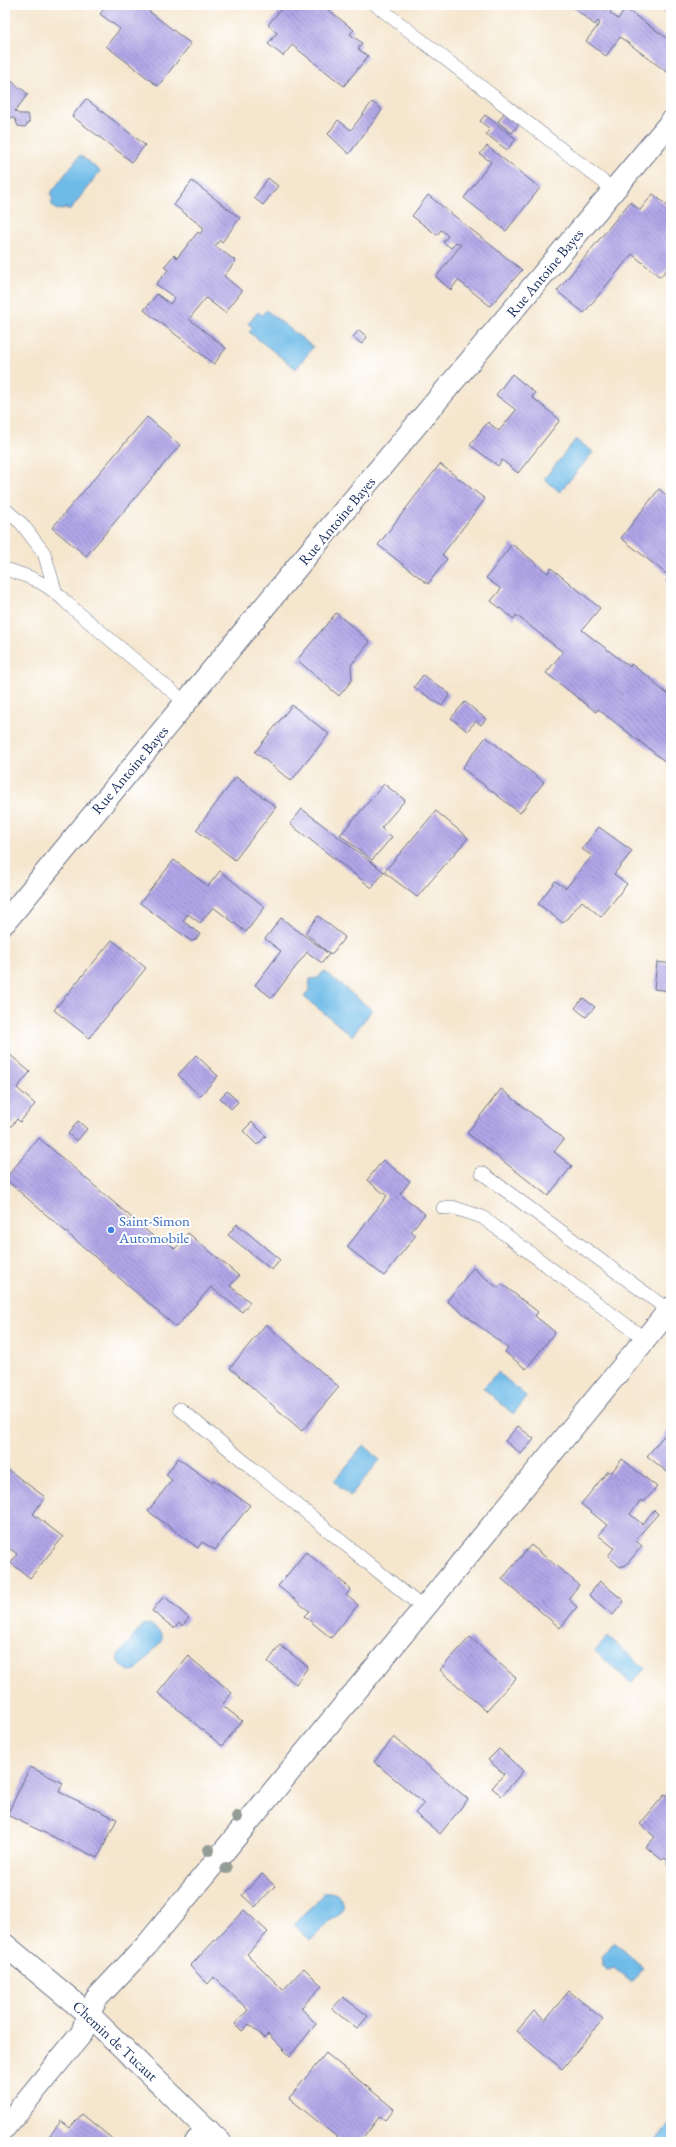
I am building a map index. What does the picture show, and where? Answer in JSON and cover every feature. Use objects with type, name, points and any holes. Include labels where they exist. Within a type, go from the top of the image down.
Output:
[{"type":"street","name":"Rue Antoine Bayes","points":[[5,922],[312,549],[671,122]]},
{"type":"street","points":[[5,2128],[82,2032],[88,2014],[97,1998],[146,1946],[670,1310]]},
{"type":"street","name":"Chemin de Tucaut","points":[[5,1945],[88,2014],[208,2138]]},
{"type":"lane","points":[[376,5],[614,190]]},
{"type":"lane","points":[[5,510],[22,524],[44,553],[55,590]]},
{"type":"lane","points":[[5,569],[35,578],[55,590],[69,605],[186,703]]},
{"type":"lane","points":[[482,1173],[670,1310]]},
{"type":"lane","points":[[443,1208],[452,1207],[482,1217],[645,1339]]},
{"type":"lane","points":[[180,1409],[423,1608]]},
{"type":"water","points":[[80,155],[100,171],[70,210],[66,208],[61,210],[55,209],[51,203],[53,199],[50,194]]},
{"type":"water","points":[[266,310],[313,347],[296,369],[249,332],[253,327],[248,324],[258,312],[262,315]]},
{"type":"water","points":[[576,439],[593,452],[560,492],[544,479]]},
{"type":"water","points":[[324,971],[372,1010],[352,1036],[304,997],[309,990],[310,979],[318,978]]},
{"type":"water","points":[[498,1372],[527,1397],[513,1414],[483,1388]]},
{"type":"water","points":[[364,1445],[380,1460],[350,1496],[334,1481]]},
{"type":"water","points":[[150,1624],[162,1634],[162,1640],[136,1671],[130,1672],[118,1662],[118,1656],[143,1625]]},
{"type":"water","points":[[608,1637],[645,1669],[631,1683],[595,1651]]},
{"type":"water","points":[[324,1892],[337,1894],[341,1898],[343,1908],[337,1917],[330,1919],[330,1921],[310,1941],[294,1924],[316,1903]]},
{"type":"water","points":[[614,1942],[644,1968],[631,1982],[614,1968],[606,1970],[602,1966],[602,1957]]},
{"type":"water","points":[[671,2121],[671,2142],[655,2142]]},
{"type":"building","points":[[107,5],[141,5],[191,44],[158,86],[106,46],[120,29],[100,14]]},
{"type":"building","points":[[284,5],[312,5],[316,8],[318,5],[322,5],[354,30],[350,34],[362,43],[358,49],[368,56],[344,86],[292,45],[283,56],[268,44],[277,33],[268,25]]},
{"type":"building","points":[[570,5],[600,5],[606,10],[612,5],[614,7],[610,13],[618,19],[626,9],[671,41],[671,75],[620,37],[606,56],[586,41],[600,23],[598,21],[595,25]]},
{"type":"building","points":[[658,5],[671,5],[671,15]]},
{"type":"building","points":[[5,76],[28,94],[15,111],[19,114],[27,114],[29,122],[25,127],[18,126],[15,119],[11,117],[5,124]]},
{"type":"building","points":[[86,99],[145,145],[132,162],[72,116]]},
{"type":"building","points":[[372,102],[382,110],[349,154],[328,134],[338,120],[351,130]]},
{"type":"building","points":[[504,113],[519,124],[512,133],[498,122]]},
{"type":"building","points":[[485,115],[516,139],[507,150],[486,134],[490,129],[480,121]]},
{"type":"building","points":[[487,146],[540,188],[506,231],[464,198],[491,162],[480,154]]},
{"type":"building","points":[[268,178],[278,186],[263,205],[254,198]]},
{"type":"building","points":[[192,181],[240,218],[222,242],[220,240],[215,246],[236,261],[224,276],[242,291],[225,313],[206,298],[189,319],[226,348],[214,364],[144,310],[157,294],[170,304],[175,298],[156,284],[168,270],[164,267],[174,255],[177,258],[198,232],[200,234],[204,228],[174,205]]},
{"type":"building","points":[[653,194],[671,209],[671,265],[660,277],[632,254],[584,313],[557,291],[630,202],[640,210]]},
{"type":"building","points":[[428,195],[522,270],[490,306],[458,280],[451,290],[436,277],[461,245],[456,242],[451,248],[443,242],[448,236],[441,230],[437,235],[412,216]]},
{"type":"building","points":[[359,330],[367,337],[362,344],[353,337]]},
{"type":"building","points":[[512,374],[535,393],[532,397],[560,420],[518,473],[502,460],[498,466],[470,445],[488,422],[499,431],[516,410],[496,395]]},
{"type":"building","points":[[147,417],[180,445],[86,556],[52,528]]},
{"type":"building","points":[[440,464],[485,499],[442,555],[447,559],[428,584],[378,545]]},
{"type":"building","points":[[659,489],[671,499],[671,585],[666,581],[669,576],[621,538]]},
{"type":"building","points":[[512,544],[548,573],[551,568],[600,608],[582,630],[630,667],[631,664],[655,682],[654,683],[671,697],[671,766],[598,709],[596,712],[546,673],[563,652],[516,615],[514,619],[491,601],[501,589],[486,578]]},
{"type":"building","points":[[336,613],[370,642],[351,665],[352,680],[339,696],[297,660]]},
{"type":"building","points":[[423,675],[450,694],[442,706],[414,687]]},
{"type":"building","points":[[465,702],[486,719],[481,725],[476,721],[467,731],[451,718]]},
{"type":"building","points":[[292,705],[329,734],[291,781],[255,752]]},
{"type":"building","points":[[486,737],[544,782],[520,813],[462,768]]},
{"type":"building","points":[[236,777],[276,807],[235,860],[196,830]]},
{"type":"building","points":[[384,784],[405,800],[381,828],[392,837],[372,860],[340,835]]},
{"type":"building","points":[[302,809],[384,872],[372,888],[290,824]]},
{"type":"building","points":[[436,811],[468,838],[417,897],[384,872]]},
{"type":"building","points":[[599,827],[632,851],[614,874],[627,884],[601,917],[582,901],[563,923],[538,904],[555,881],[566,888],[592,856],[582,849]]},
{"type":"building","points":[[174,860],[208,886],[220,871],[265,907],[246,932],[213,907],[200,923],[188,914],[183,921],[200,934],[195,940],[191,941],[140,903]]},
{"type":"building","points":[[318,916],[345,937],[331,955],[305,933]]},
{"type":"building","points":[[281,918],[329,954],[322,963],[307,952],[272,998],[255,985],[281,951],[265,939]]},
{"type":"building","points":[[112,940],[146,968],[89,1038],[54,1010]]},
{"type":"building","points":[[657,962],[671,964],[671,991],[654,989]]},
{"type":"building","points":[[583,998],[595,1007],[586,1017],[575,1008]]},
{"type":"building","points":[[8,1053],[30,1072],[17,1088],[35,1104],[20,1122],[17,1119],[5,1134],[5,1056]]},
{"type":"building","points":[[196,1055],[218,1076],[200,1096],[178,1075]]},
{"type":"building","points":[[501,1089],[564,1139],[554,1152],[572,1166],[548,1196],[467,1133]]},
{"type":"building","points":[[227,1091],[238,1102],[231,1109],[220,1098]]},
{"type":"building","points":[[78,1121],[87,1129],[77,1141],[68,1134]]},
{"type":"building","points":[[252,1122],[266,1136],[257,1145],[243,1131]]},
{"type":"building","points":[[39,1138],[161,1243],[164,1239],[175,1249],[188,1233],[239,1276],[230,1286],[250,1302],[242,1312],[211,1287],[176,1327],[5,1179]]},
{"type":"building","points":[[383,1160],[410,1181],[400,1194],[425,1214],[411,1231],[416,1235],[384,1276],[347,1247],[387,1196],[367,1180]]},
{"type":"building","points":[[237,1224],[280,1260],[272,1270],[228,1235]]},
{"type":"building","points":[[473,1268],[498,1288],[502,1284],[538,1312],[535,1316],[555,1332],[526,1369],[505,1352],[508,1348],[447,1301]]},
{"type":"building","points":[[266,1324],[339,1387],[302,1431],[230,1368]]},
{"type":"building","points":[[518,1426],[534,1439],[521,1454],[505,1441]]},
{"type":"building","points":[[671,1427],[671,1475],[647,1456]]},
{"type":"building","points":[[178,1458],[211,1482],[213,1480],[250,1505],[215,1550],[202,1542],[198,1548],[148,1511],[172,1480],[166,1475]]},
{"type":"building","points":[[622,1459],[657,1487],[644,1502],[641,1500],[630,1514],[642,1524],[654,1510],[658,1514],[635,1540],[642,1546],[626,1565],[620,1567],[608,1556],[614,1548],[598,1535],[607,1525],[581,1504],[608,1471],[611,1473]]},
{"type":"building","points":[[7,1469],[45,1497],[33,1514],[63,1537],[30,1578],[11,1563],[17,1554],[5,1545],[5,1471]]},
{"type":"building","points":[[531,1545],[579,1585],[568,1599],[577,1607],[560,1628],[502,1579]]},
{"type":"building","points":[[306,1552],[351,1589],[346,1595],[358,1605],[331,1638],[304,1616],[309,1611],[278,1586]]},
{"type":"building","points":[[600,1581],[624,1601],[613,1615],[589,1595]]},
{"type":"building","points":[[164,1596],[189,1618],[182,1626],[179,1623],[174,1628],[152,1611]]},
{"type":"building","points":[[470,1637],[516,1678],[486,1711],[440,1670]]},
{"type":"building","points":[[280,1645],[308,1667],[296,1684],[268,1662]]},
{"type":"building","points":[[188,1656],[232,1693],[222,1705],[242,1721],[222,1746],[158,1693]]},
{"type":"building","points":[[394,1737],[468,1799],[440,1834],[415,1813],[424,1803],[374,1762]]},
{"type":"building","points":[[499,1749],[523,1771],[502,1796],[492,1788],[504,1774],[488,1760]]},
{"type":"building","points":[[30,1767],[63,1783],[59,1792],[117,1819],[98,1858],[7,1815]]},
{"type":"building","points":[[665,1794],[671,1800],[671,1867],[667,1864],[669,1861],[664,1858],[662,1860],[646,1847],[655,1837],[640,1824]]},
{"type":"building","points":[[262,1874],[275,1886],[255,1907],[242,1895]]},
{"type":"building","points":[[244,1910],[268,1932],[247,1954],[283,1990],[304,1968],[322,1986],[301,2008],[316,2024],[290,2056],[268,2034],[264,2038],[249,2024],[242,2031],[235,2024],[248,2010],[214,1977],[208,1984],[190,1966]]},
{"type":"building","points":[[569,1991],[603,2019],[562,2069],[517,2031],[534,2011],[545,2020]]},
{"type":"building","points":[[343,1997],[368,2016],[357,2029],[332,2009]]},
{"type":"building","points":[[326,2053],[394,2109],[385,2120],[380,2116],[361,2141],[362,2142],[343,2142],[289,2098]]},
{"type":"building","points":[[82,2114],[116,2142],[45,2142],[61,2121],[70,2128]]},
{"type":"place","name":"Saint-Simon Automobile","points":[[111,1230]]}]
